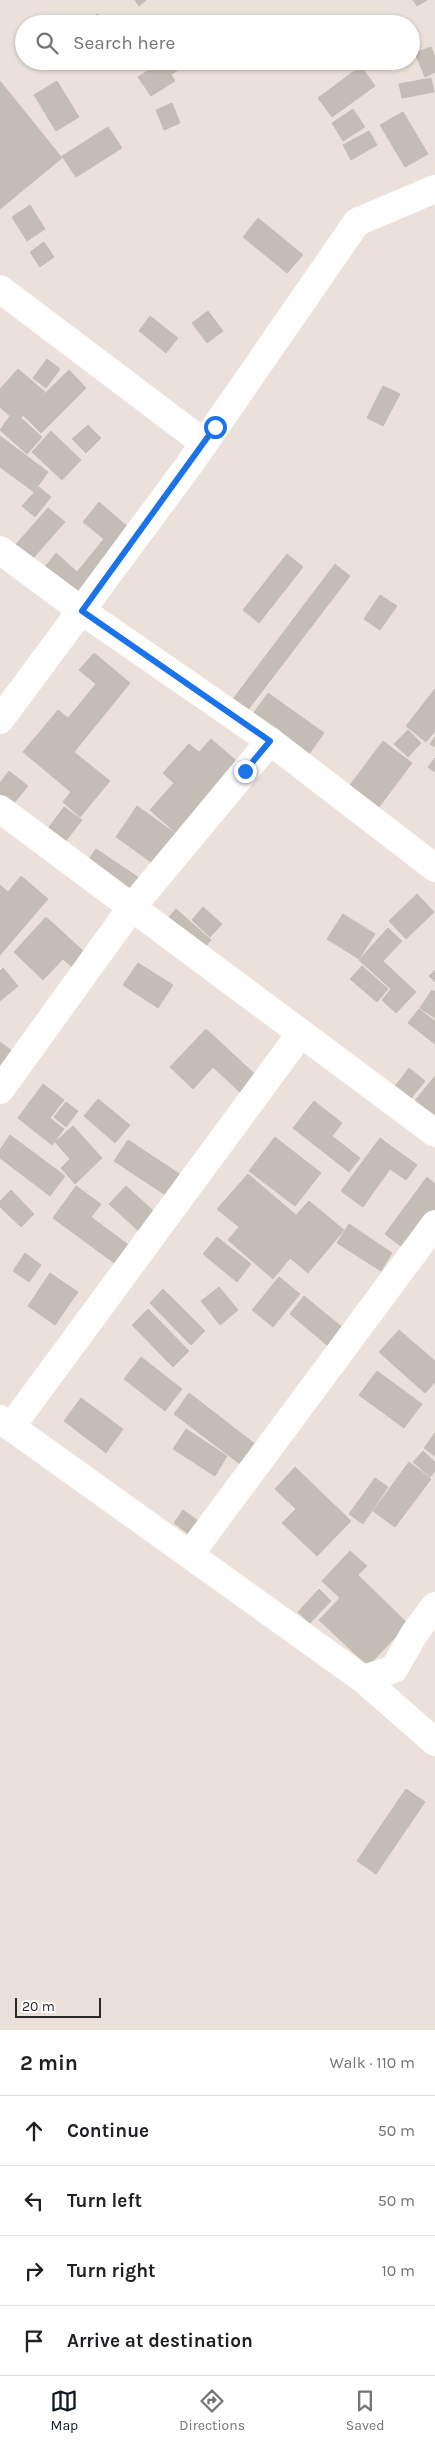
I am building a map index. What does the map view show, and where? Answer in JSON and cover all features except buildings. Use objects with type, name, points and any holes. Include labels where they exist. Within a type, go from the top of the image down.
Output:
[{"type":"street","points":[[0,720],[204,443],[357,222],[435,189]]},
{"type":"street","points":[[0,289],[204,443]]},
{"type":"street","points":[[0,550],[82,611],[270,741],[435,868]]},
{"type":"street","points":[[0,1090],[132,907],[270,741]]},
{"type":"street","points":[[0,809],[435,1133]]},
{"type":"street","points":[[301,1033],[5,1423],[363,1679],[435,1742]]},
{"type":"street","points":[[190,1554],[435,1224]]},
{"type":"street","points":[[363,1679],[394,1669],[414,1634],[435,1606]]},
{"type":"route","points":[[215,427],[82,611],[270,741],[245,771]]}]
